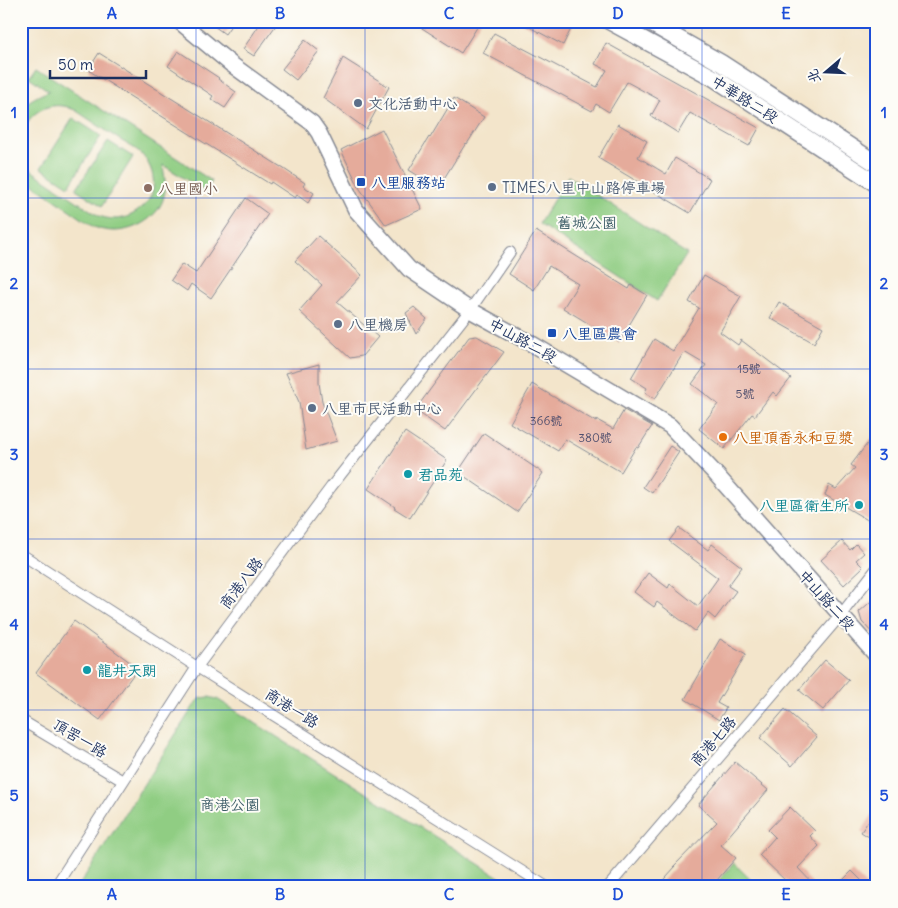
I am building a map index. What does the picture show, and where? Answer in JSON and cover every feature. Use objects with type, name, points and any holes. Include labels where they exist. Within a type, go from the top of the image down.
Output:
[{"type":"main road","name":"中山路二段","points":[[179,21],[231,64],[312,123],[319,133],[356,210],[409,269],[470,310],[670,426],[713,471],[877,656]]},
{"type":"main road","name":"中華路二段","points":[[609,21],[714,78],[877,184]]},
{"type":"main road","name":"中華路二段","points":[[647,21],[721,63],[877,164]]},
{"type":"street","name":"商港八路","points":[[55,887],[197,666],[331,487],[470,310],[510,252]]},
{"type":"street","name":"商港一路","points":[[21,554],[547,887]]},
{"type":"street","name":"商港七路","points":[[608,887],[840,616],[877,568]]},
{"type":"street","name":"頂罟一路","points":[[21,720],[123,781]]},
{"type":"green space","points":[[36,67],[212,181],[206,192],[163,165],[165,192],[161,205],[156,212],[149,219],[132,228],[114,231],[102,230],[94,227],[21,176],[21,151],[26,164],[35,173],[99,216],[110,219],[125,218],[139,210],[151,196],[153,188],[152,172],[137,150],[68,107],[48,107],[36,113],[26,124],[21,138],[21,108],[34,98],[49,91],[29,77]]},
{"type":"green space","points":[[73,118],[101,136],[69,186],[41,168]]},
{"type":"green space","points":[[108,141],[133,157],[102,206],[76,189]]},
{"type":"green space","name":"舊城公園","points":[[568,176],[687,254],[657,301],[539,224]]},
{"type":"green space","name":"商港公園","points":[[201,698],[217,699],[515,887],[78,887],[195,704]]},
{"type":"green space","points":[[734,863],[758,887],[713,887]]},
{"type":"building","points":[[207,21],[234,21],[225,34]]},
{"type":"building","points":[[262,21],[279,21],[254,56],[243,49]]},
{"type":"building","points":[[411,21],[481,21],[461,53]]},
{"type":"building","points":[[518,21],[575,21],[563,45]]},
{"type":"building","points":[[494,33],[597,87],[607,70],[595,64],[606,43],[759,128],[749,146],[690,113],[678,133],[651,116],[660,100],[627,82],[609,112],[596,104],[592,111],[483,53]]},
{"type":"building","points":[[305,40],[319,51],[296,80],[282,69]]},
{"type":"building","points":[[178,51],[219,78],[236,92],[225,108],[211,99],[213,96],[168,66]]},
{"type":"building","points":[[99,53],[305,183],[303,186],[314,193],[308,203],[297,195],[295,198],[271,182],[270,184],[88,70]]},
{"type":"building","points":[[343,58],[389,87],[366,129],[323,98]]},
{"type":"building","points":[[454,98],[484,117],[438,188],[409,170]]},
{"type":"building","points":[[618,124],[647,141],[638,157],[666,174],[675,158],[710,179],[690,213],[598,158]]},
{"type":"building","points":[[382,129],[422,209],[386,225],[360,189],[341,150]]},
{"type":"building","points":[[246,198],[268,214],[211,298],[191,284],[187,291],[171,280],[182,264],[196,273]]},
{"type":"building","points":[[536,231],[629,289],[631,285],[647,295],[619,342],[563,308],[578,284],[549,266],[534,290],[509,274]]},
{"type":"building","points":[[318,236],[362,275],[337,302],[378,337],[362,356],[350,358],[299,311],[322,285],[295,261]]},
{"type":"building","points":[[704,275],[741,296],[720,332],[738,345],[741,340],[791,378],[777,396],[773,392],[755,416],[752,414],[724,449],[699,429],[718,404],[692,384],[706,365],[684,352],[655,399],[645,392],[647,388],[631,378],[654,339],[673,351],[699,308],[689,302]]},
{"type":"building","points":[[779,302],[823,327],[814,343],[770,318]]},
{"type":"building","points":[[414,307],[427,319],[416,334],[406,313]]},
{"type":"building","points":[[477,336],[504,352],[445,431],[415,410],[469,337]]},
{"type":"building","name":"八里市民活動中心","points":[[319,364],[322,402],[337,441],[306,450],[299,402],[286,373]]},
{"type":"building","points":[[532,384],[596,422],[597,420],[613,429],[624,410],[652,426],[638,448],[636,447],[621,472],[565,439],[558,451],[510,423]]},
{"type":"building","points":[[877,431],[877,514],[871,522],[825,495],[829,485],[836,489],[855,468],[851,465]]},
{"type":"building","name":"君品苑","points":[[405,432],[447,460],[410,518],[368,489]]},
{"type":"building","points":[[484,433],[543,473],[517,512],[458,472]]},
{"type":"building","points":[[670,446],[679,452],[652,493],[643,487]]},
{"type":"building","points":[[679,528],[708,550],[712,544],[742,567],[728,586],[736,591],[715,619],[708,613],[695,631],[657,602],[654,607],[634,592],[648,573],[668,588],[670,584],[698,606],[718,578],[669,541]]},
{"type":"building","points":[[842,541],[850,550],[856,544],[864,553],[856,560],[863,567],[844,585],[821,560]]},
{"type":"building","points":[[877,596],[877,638],[862,622],[859,612]]},
{"type":"building","name":"龍井天朗","points":[[74,621],[138,668],[100,720],[36,673]]},
{"type":"building","points":[[720,639],[746,654],[717,703],[726,708],[719,720],[685,699]]},
{"type":"building","points":[[825,660],[849,680],[823,710],[799,690]]},
{"type":"building","points":[[785,709],[817,737],[792,766],[760,738]]},
{"type":"building","points":[[735,762],[768,790],[721,845],[736,858],[711,887],[657,887],[674,866],[717,822],[698,805]]},
{"type":"building","points":[[790,807],[815,831],[810,836],[819,846],[798,868],[816,887],[792,887],[759,855],[775,837],[768,830]]},
{"type":"building","points":[[877,808],[877,842],[861,832]]},
{"type":"building","points":[[852,871],[868,887],[836,887]]},
{"type":"place","name":"文化活動中心","points":[[358,103]]},
{"type":"place","name":"八里服務站","points":[[361,182]]},
{"type":"place","name":"TIMES八里中山路停車場","points":[[492,187]]},
{"type":"place","name":"八里國小","points":[[148,188]]},
{"type":"place","name":"八里機房","points":[[338,324]]},
{"type":"place","name":"八里區農會","points":[[552,333]]},
{"type":"place","name":"八里市民活動中心","points":[[312,408]]},
{"type":"place","name":"八里頂香永和豆漿","points":[[723,437]]},
{"type":"place","name":"君品苑","points":[[408,474]]},
{"type":"place","name":"八里區衛生所","points":[[859,505]]},
{"type":"place","name":"龍井天朗","points":[[87,670]]}]
